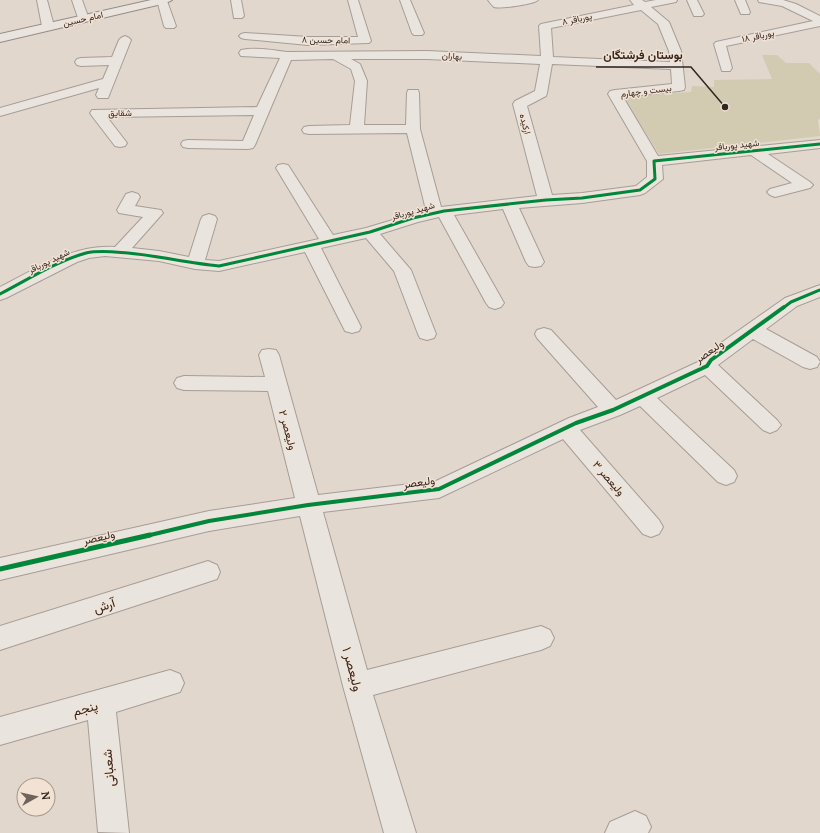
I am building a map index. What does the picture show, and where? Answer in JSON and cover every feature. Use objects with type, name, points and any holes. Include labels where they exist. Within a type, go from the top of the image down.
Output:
[{"type":"street","points":[[42,0],[48,26]]},
{"type":"street","points":[[77,0],[83,19]]},
{"type":"street","points":[[164,0],[170,26]]},
{"type":"street","name":"امام حسین","points":[[0,38],[83,19],[141,3],[164,0]]},
{"type":"street","points":[[236,0],[238,16]]},
{"type":"street","name":"امام حسین ۸","points":[[245,36],[308,41],[365,41],[353,0]]},
{"type":"street","points":[[405,0],[418,33]]},
{"type":"street","points":[[494,0],[497,4],[500,4],[533,0]]},
{"type":"street","points":[[576,9],[640,1],[672,0]]},
{"type":"street","points":[[692,0],[698,14]]},
{"type":"street","points":[[740,0],[745,12]]},
{"type":"street","points":[[762,0],[775,0],[792,5],[820,21]]},
{"type":"street","name":"پورباقر ۸","points":[[547,60],[545,26],[640,1]]},
{"type":"street","name":"بیست و چهارم","points":[[640,1],[663,22],[675,51],[679,87],[615,94],[654,161]]},
{"type":"street","name":"پورباقر ۱۸","points":[[726,68],[720,44],[820,21]]},
{"type":"street","points":[[776,32],[788,40]]},
{"type":"street","name":"شقایق","points":[[125,40],[107,82],[97,113],[262,111]]},
{"type":"street","points":[[305,56],[308,41]]},
{"type":"street","name":"بهاران","points":[[244,53],[269,53],[287,56],[427,54],[677,66]]},
{"type":"street","points":[[188,144],[248,145],[287,56]]},
{"type":"street","points":[[336,56],[356,67],[360,81],[357,129]]},
{"type":"street","name":"ارکیده","points":[[546,200],[520,104],[542,93],[547,60]]},
{"type":"street","points":[[81,62],[116,61]]},
{"type":"street","points":[[0,112],[107,82]]},
{"type":"street","points":[[413,93],[413,129],[439,212],[495,302]]},
{"type":"street","points":[[97,113],[120,143]]},
{"type":"street","points":[[309,130],[413,129]]},
{"type":"street","name":"شهید پورباقر","points":[[0,294],[71,258],[87,253],[105,251],[119,252],[158,256],[195,264],[219,266],[370,232],[413,218],[439,212],[546,200],[582,198],[640,190],[655,179],[654,161],[820,144]]},
{"type":"street","points":[[754,151],[805,185],[775,192]]},
{"type":"street","points":[[283,168],[329,242]]},
{"type":"street","points":[[119,252],[155,213],[125,210],[132,197]]},
{"type":"street","points":[[509,204],[535,262]]},
{"type":"street","points":[[195,264],[209,219]]},
{"type":"street","points":[[370,232],[402,270],[427,334]]},
{"type":"street","points":[[310,246],[352,327]]},
{"type":"street","name":"ولیعصر","points":[[0,569],[209,521],[308,505],[439,489],[567,429],[576,423],[613,410],[707,366],[711,360],[754,331],[791,302],[820,290]]},
{"type":"street","points":[[754,331],[810,362]]},
{"type":"street","points":[[544,334],[613,410]]},
{"type":"street","name":"ولیعصر ۲","points":[[269,355],[308,505]]},
{"type":"street","points":[[707,366],[770,425]]},
{"type":"street","points":[[184,383],[276,384]]},
{"type":"street","points":[[642,396],[726,476]]},
{"type":"street","name":"ولیعصر ۳","points":[[567,429],[651,527]]},
{"type":"street","name":"ولیعصر ۱","points":[[308,505],[357,686],[400,833]]},
{"type":"street","name":"آرش","points":[[0,638],[208,572]]},
{"type":"street","points":[[357,686],[541,638]]},
{"type":"street","name":"پنجم","points":[[0,731],[102,704],[170,683]]},
{"type":"street","name":"شعبانی","points":[[102,704],[114,832]]},
{"type":"shaded area","points":[[762,55],[777,55],[786,63],[809,63],[820,74],[820,118],[818,120],[820,136],[659,154],[623,97],[691,92],[692,86],[714,87],[714,80],[772,79]]},
{"type":"cycle path","points":[[0,294],[71,258],[87,253],[105,251],[119,252],[159,256],[195,264],[219,266],[370,232],[413,218],[444,211],[546,200],[582,198],[640,190],[655,179],[654,161],[820,144]]},
{"type":"cycle path","points":[[0,569],[209,521],[308,505],[439,489],[576,423],[613,410],[707,366],[711,360],[791,302],[820,290]]},
{"type":"place","name":"بوستان فرشتگان","points":[[725,107]]}]
